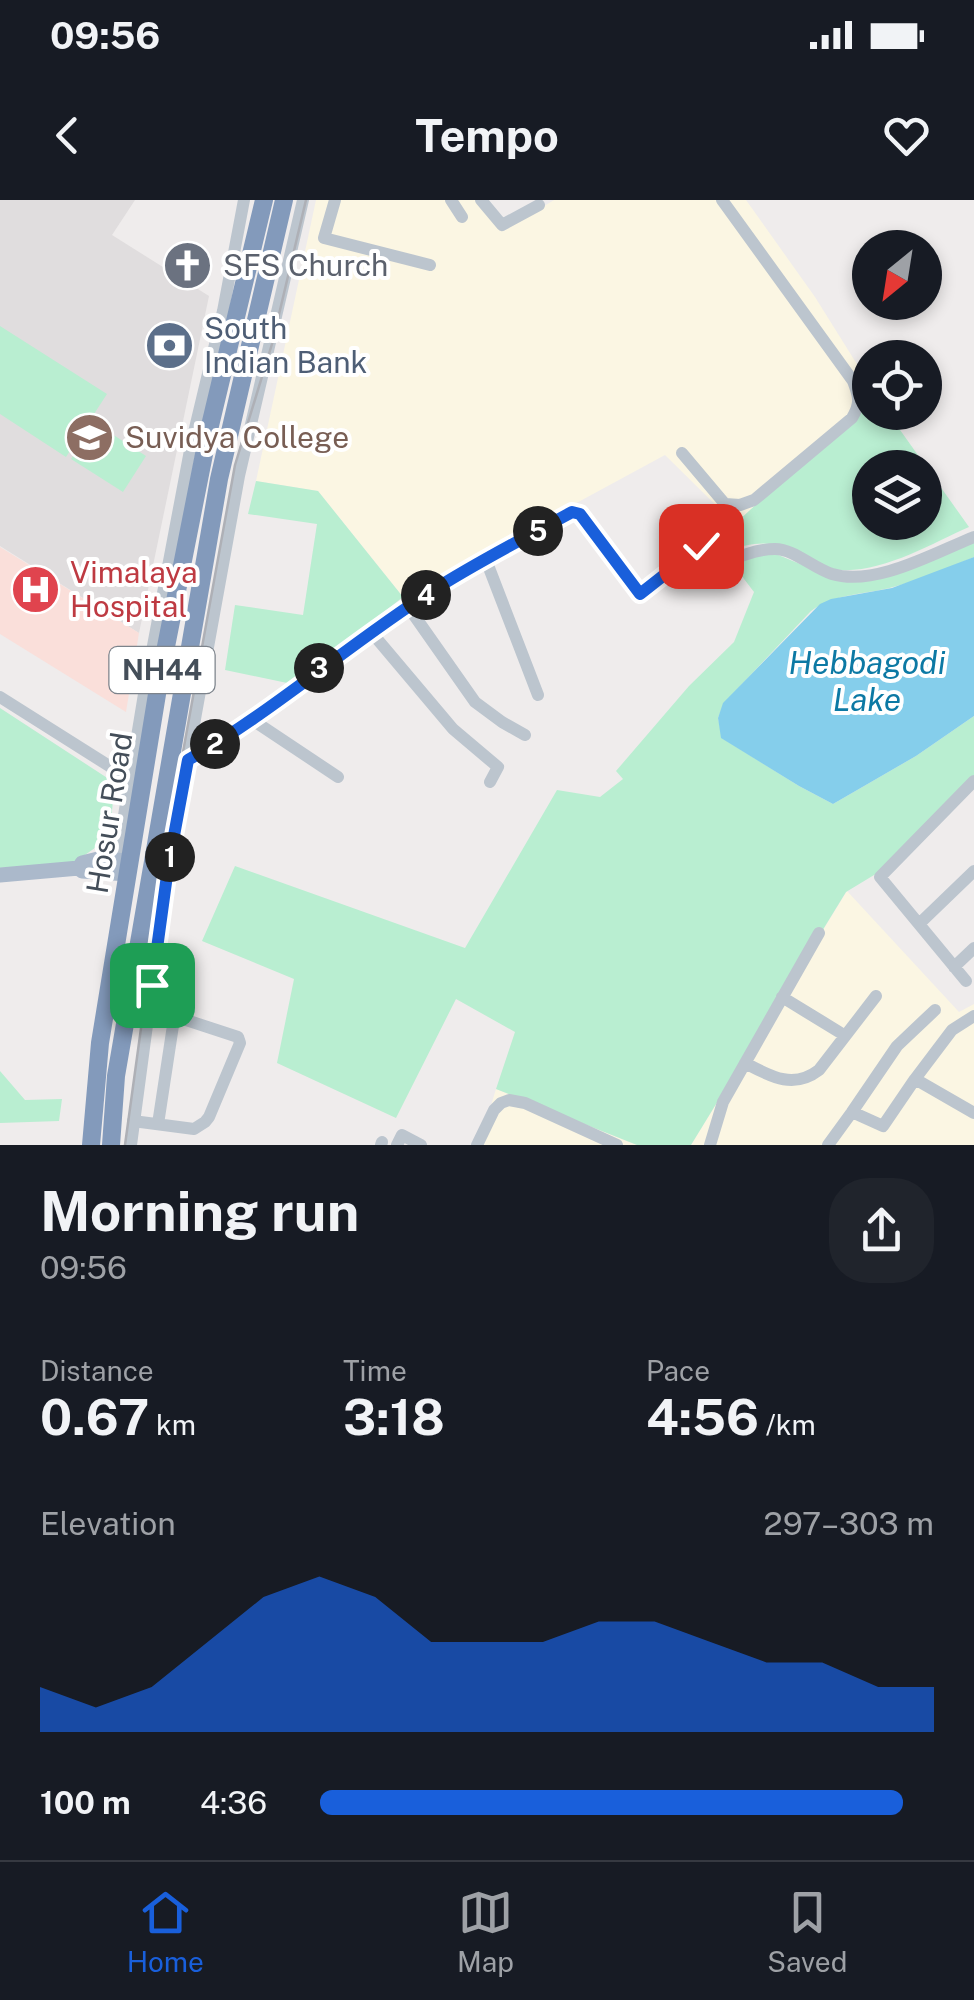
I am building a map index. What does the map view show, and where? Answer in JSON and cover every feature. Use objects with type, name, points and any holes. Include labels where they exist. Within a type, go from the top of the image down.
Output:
[{"type":"highway","name":"Hosur Road","points":[[92,1145],[100,1042],[122,867],[155,671],[264,200]]},
{"type":"highway","name":"Hosur Road","points":[[111,1145],[116,1076],[220,479],[284,200]]},
{"type":"main road","points":[[0,875],[80,868],[92,859],[122,867]]},
{"type":"street","points":[[155,671],[191,445],[244,200]]},
{"type":"street","points":[[131,1145],[168,868],[240,476],[303,200]]},
{"type":"street","points":[[334,200],[324,238],[430,266]]},
{"type":"street","points":[[450,200],[462,217]]},
{"type":"street","points":[[481,200],[502,225],[540,205]]},
{"type":"street","points":[[682,453],[725,504],[740,506],[754,500],[852,418],[859,407],[853,381],[722,200]]},
{"type":"street","points":[[188,760],[431,592],[572,512],[580,514],[640,594],[701,546],[717,557],[729,559],[777,548],[825,572],[847,578],[899,568],[974,537]]},
{"type":"street","points":[[486,560],[538,694]]},
{"type":"street","points":[[408,608],[475,702],[525,734]]},
{"type":"street","points":[[372,633],[454,729],[498,767],[490,782]]},
{"type":"street","points":[[0,697],[136,782]]},
{"type":"street","points":[[252,719],[338,777]]},
{"type":"street","points":[[966,982],[880,878],[974,782]]},
{"type":"street","points":[[919,924],[974,871]]},
{"type":"street","points":[[710,1145],[723,1102],[819,933]]},
{"type":"street","points":[[954,967],[974,948]]},
{"type":"street","points":[[745,1063],[772,1077],[798,1081],[809,1078],[876,996]]},
{"type":"street","points":[[782,997],[844,1035]]},
{"type":"street","points":[[828,1145],[897,1046],[935,1010]]},
{"type":"street","points":[[133,1121],[158,1124],[194,1128],[205,1122],[240,1043],[238,1036],[177,1016],[158,1124]]},
{"type":"street","points":[[852,1112],[883,1126],[952,1030],[974,1016]]},
{"type":"street","points":[[147,1019],[173,1023]]},
{"type":"street","points":[[915,1078],[974,1113]]},
{"type":"street","points":[[476,1145],[494,1110],[508,1100],[525,1103],[617,1145]]},
{"type":"street","points":[[387,1144],[402,1135],[421,1145]]},
{"type":"shaded area","name":"Suvidya College","points":[[0,200],[135,200],[112,235],[209,296],[139,633],[0,546]]},
{"type":"shaded area","points":[[316,200],[478,200],[504,231],[554,200],[746,200],[852,356],[852,418],[735,524],[665,455],[403,597],[318,491],[256,481]]},
{"type":"shaded area","name":"Vimalaya Hospital","points":[[0,547],[139,633],[126,712],[0,634]]},
{"type":"shaded area","points":[[847,891],[959,1012],[974,1004],[974,1145],[691,1145]]},
{"type":"shaded area","points":[[496,1089],[637,1145],[479,1145]]},
{"type":"green space","points":[[0,326],[107,394],[66,457],[0,414]]},
{"type":"green space","points":[[852,418],[852,430],[900,430],[914,450],[852,450],[852,540],[940,540],[881,565],[845,570],[820,566],[789,549],[770,544],[723,551],[735,524]]},
{"type":"green space","points":[[95,423],[146,456],[123,492],[71,459]]},
{"type":"green space","points":[[256,481],[318,491],[403,597],[292,684],[225,670],[235,605],[303,615],[317,524],[248,514]]},
{"type":"green space","points":[[942,489],[969,527],[942,539]]},
{"type":"green space","points":[[974,542],[974,557],[934,574],[830,601],[811,611],[724,703],[718,718],[722,738],[833,804],[916,756],[974,716],[974,778],[879,872],[846,892],[691,1145],[637,1145],[496,1089],[515,1032],[456,999],[396,1118],[277,1063],[294,979],[202,941],[235,866],[465,948],[557,790],[600,797],[623,779],[616,771],[689,686],[734,642],[754,592],[731,562],[771,552],[839,580]]},
{"type":"green space","points":[[0,708],[115,783],[109,838],[75,862],[0,868]]},
{"type":"green space","points":[[0,1071],[25,1100],[62,1099],[59,1121],[0,1123]]},
{"type":"water","name":"Hebbagodi Lake","points":[[974,557],[974,716],[916,756],[833,804],[721,738],[718,718],[723,703],[820,604],[892,588]]},
{"type":"railway","points":[[125,1145],[166,846],[235,465],[272,344],[306,200]]},
{"type":"place","name":"SFS Church","points":[[188,266]]},
{"type":"place","name":"South Indian Bank","points":[[169,346]]},
{"type":"place","name":"Suvidya College","points":[[90,438]]},
{"type":"place","name":"Vimalaya Hospital","points":[[35,590]]},
{"type":"route","points":[[152,985],[188,760],[431,592],[572,512],[580,514],[640,594],[701,546]]}]
